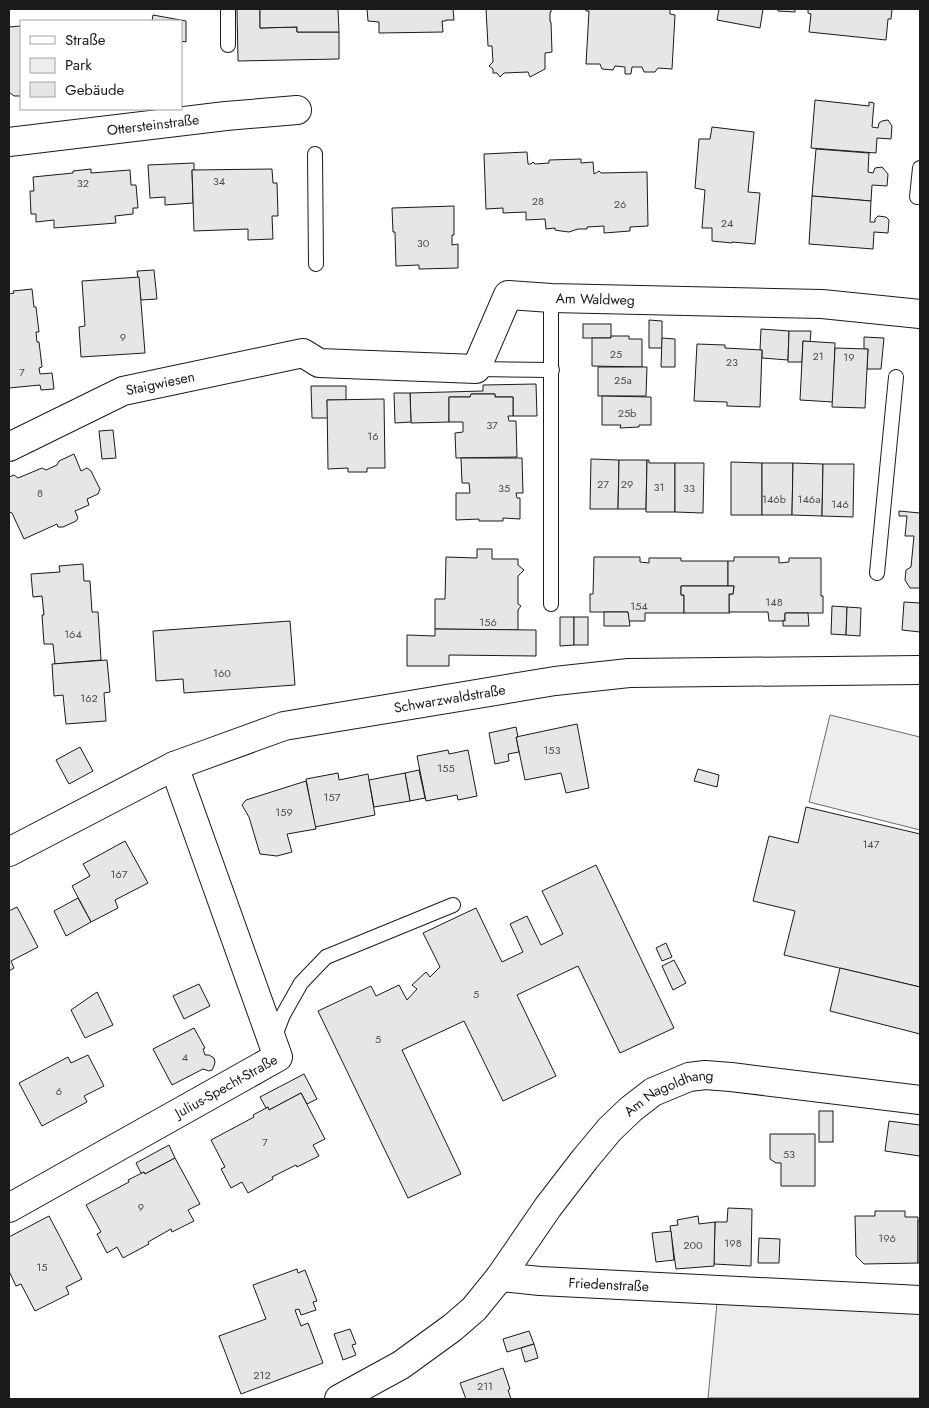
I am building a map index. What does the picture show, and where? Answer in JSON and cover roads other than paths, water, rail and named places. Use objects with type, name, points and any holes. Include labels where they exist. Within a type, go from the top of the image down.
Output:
[{"type":"street","name":"Ottersteinstraße","points":[[9,142],[226,116],[297,110]]},
{"type":"street","name":"Am Waldweg","points":[[476,370],[508,295],[551,298],[822,304],[920,314]]},
{"type":"street","name":"Staigwiesen","points":[[9,447],[122,391],[303,353],[319,363],[476,370]]},
{"type":"street","name":"Schwarzwaldstraße","points":[[9,852],[174,766],[284,726],[555,681],[629,673],[920,670]]},
{"type":"street","name":"Julius-Specht-Straße","points":[[9,1208],[278,1057],[174,766]]},
{"type":"street","name":"Am Nagoldhang","points":[[500,1277],[548,1208],[610,1129],[653,1092],[689,1077],[704,1075],[920,1100]]},
{"type":"street","name":"Friedenstraße","points":[[500,1277],[540,1281],[920,1300]]},
{"type":"street","points":[[339,1399],[401,1365],[452,1328],[474,1309],[500,1277]]},
{"type":"lane","points":[[228,9],[228,45]]},
{"type":"lane","points":[[315,154],[316,264]]},
{"type":"lane","points":[[917,197],[920,168]]},
{"type":"lane","points":[[551,298],[551,604]]},
{"type":"lane","points":[[476,370],[552,370]]},
{"type":"lane","points":[[877,573],[896,377]]},
{"type":"lane","points":[[272,1041],[283,1015],[301,983],[326,956],[452,905]]}]
